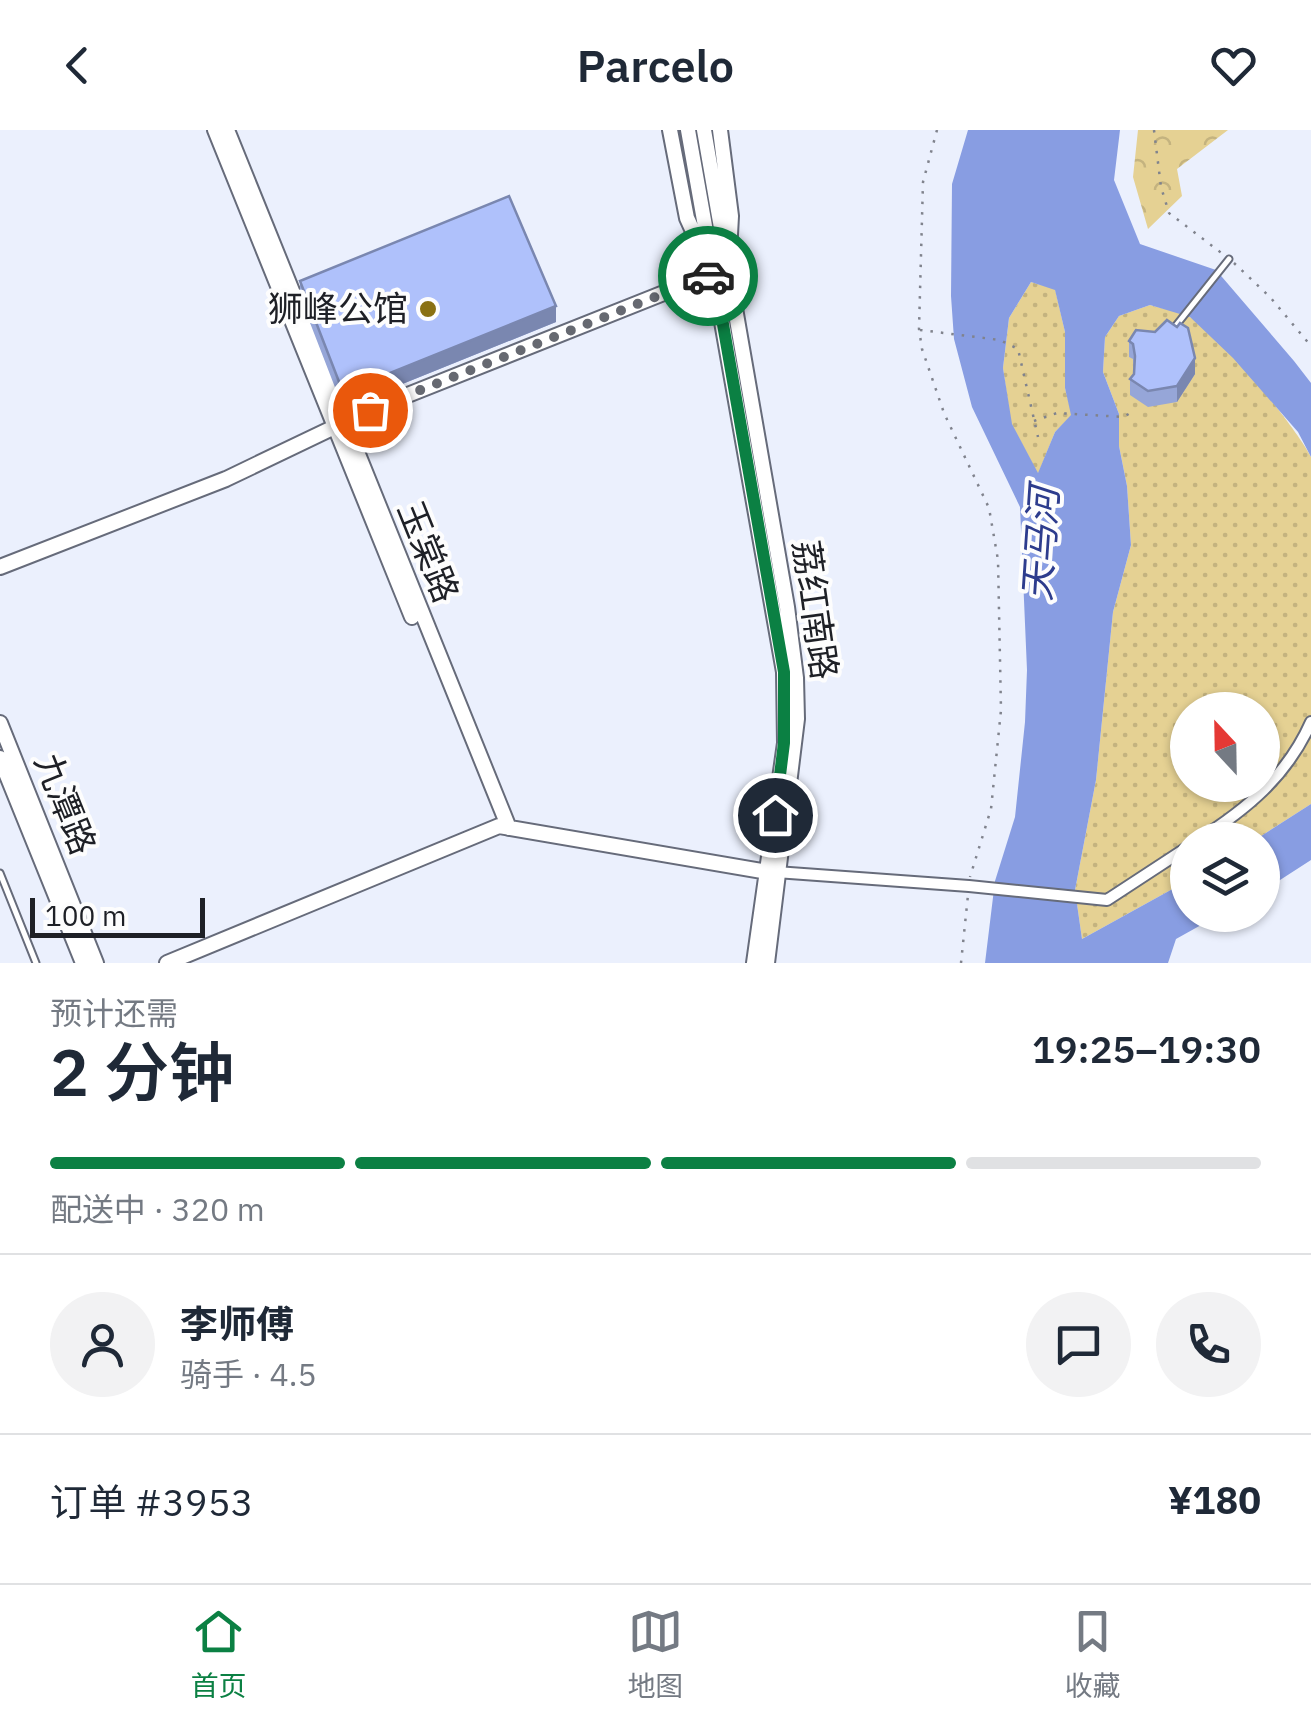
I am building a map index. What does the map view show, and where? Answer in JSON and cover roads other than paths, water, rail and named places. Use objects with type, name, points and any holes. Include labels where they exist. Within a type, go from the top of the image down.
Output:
[{"type":"street","name":"玉棠路","points":[[215,130],[504,827]]},
{"type":"street","name":"玉棠路","points":[[226,130],[339,426]]},
{"type":"street","points":[[670,130],[698,247],[720,271]]},
{"type":"street","points":[[688,130],[720,271]]},
{"type":"street","points":[[704,130],[720,271]]},
{"type":"street","points":[[720,130],[731,216],[720,271]]},
{"type":"street","points":[[0,568],[210,486],[339,426],[720,271]]},
{"type":"street","name":"荔红南路","points":[[720,271],[784,672],[784,743],[767,963]]},
{"type":"street","points":[[1224,822],[1276,780],[1311,722]]},
{"type":"street","name":"九潭路","points":[[0,723],[96,963]]},
{"type":"street","name":"九潭路","points":[[0,758],[83,963]]},
{"type":"street","points":[[167,963],[504,827],[774,872],[1107,900],[1170,859]]},
{"type":"street","name":"荔红南路","points":[[754,963],[774,872]]},
{"type":"lane","points":[[1174,328],[1228,259]]},
{"type":"lane","points":[[0,874],[36,963]]},
{"type":"water","name":"天马河","points":[[968,130],[1120,130],[1114,180],[1140,244],[1216,270],[1311,383],[1311,457],[1298,432],[1233,358],[1190,317],[1150,305],[1119,316],[1105,337],[1103,372],[1119,414],[1131,545],[1113,612],[1096,780],[1075,890],[1082,939],[1170,890],[1170,932],[1189,932],[1176,939],[1168,963],[985,963],[995,881],[1015,817],[1025,722],[1027,670],[1020,507],[972,407],[954,339],[952,184]],"holes":[[[1031,282],[1055,290],[1065,332],[1065,388],[1071,415],[1055,432],[1038,473],[1012,424],[1003,368],[1009,318]]]},
{"type":"water","points":[[1311,804],[1311,860],[1280,880],[1280,824]]},
{"type":"place","name":"狮峰公馆","points":[[428,309]]}]
